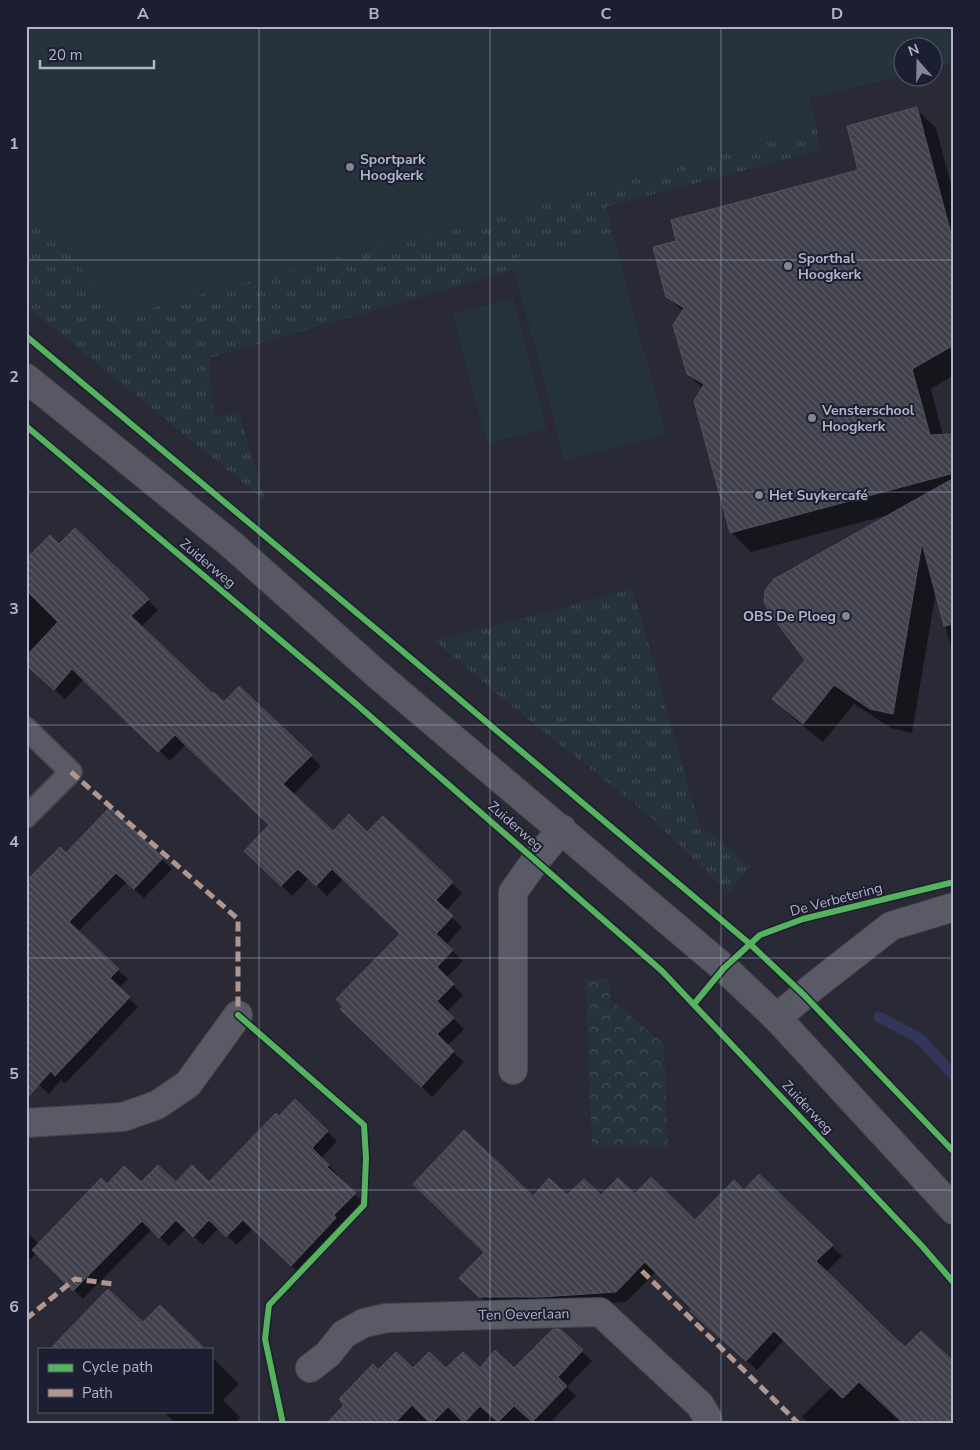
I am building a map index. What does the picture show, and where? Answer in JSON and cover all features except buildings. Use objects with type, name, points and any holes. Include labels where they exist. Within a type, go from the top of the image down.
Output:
[{"type":"street","name":"Zuiderweg","points":[[26,378],[232,545],[380,676],[724,968],[777,1018],[954,1210]]},
{"type":"street","name":"Zuiderweg","points":[[513,1070],[512,892],[562,829]]},
{"type":"street","points":[[777,1018],[808,991],[891,926],[954,907]]},
{"type":"street","points":[[26,1123],[123,1117],[157,1105],[188,1084],[238,1015]]},
{"type":"street","name":"Ten Oeverlaan","points":[[310,1368],[328,1354],[344,1334],[364,1323],[386,1318],[600,1312],[700,1405],[707,1417],[708,1424]]},
{"type":"lane","points":[[26,728],[71,772],[26,817]]},
{"type":"green space","name":"Sportpark Hoogkerk","points":[[26,26],[954,26],[954,42],[942,43],[942,38],[892,38],[892,51],[805,77],[821,150],[606,207],[615,241],[209,358],[214,417],[239,413],[266,501],[26,306]]},
{"type":"green space","name":"Sportpark Hoogkerk","points":[[26,26],[954,26],[954,63],[942,66],[942,38],[892,38],[892,78],[805,99],[812,129],[122,316],[26,204]]},
{"type":"green space","points":[[613,233],[666,435],[564,461],[512,259]]},
{"type":"green space","points":[[513,298],[547,428],[487,444],[453,314]]},
{"type":"green space","points":[[633,589],[699,824],[750,867],[729,893],[645,812],[509,704],[435,641]]},
{"type":"green space","points":[[609,978],[610,999],[664,1044],[668,1147],[592,1148],[585,979]]},
{"type":"waterway","points":[[879,1017],[919,1038],[954,1075]]},
{"type":"marked path","points":[[71,772],[238,919],[238,1015]]},
{"type":"marked path","points":[[642,1271],[799,1424]]},
{"type":"marked path","points":[[26,1319],[75,1279],[113,1284]]},
{"type":"cycle path","points":[[26,336],[750,944],[804,995],[954,1152]]},
{"type":"cycle path","points":[[26,426],[355,703],[662,971],[922,1246],[954,1283]]},
{"type":"cycle path","name":"De Verbetering","points":[[694,1004],[724,968],[760,935],[803,919],[954,882]]},
{"type":"cycle path","points":[[238,1015],[364,1125],[366,1158],[364,1205],[269,1305],[265,1339],[283,1424]]},
{"type":"place","name":"Sportpark Hoogkerk","points":[[350,167]]},
{"type":"place","name":"Sporthal Hoogkerk","points":[[788,266]]},
{"type":"place","name":"Vensterschool Hoogkerk","points":[[812,418]]},
{"type":"place","name":"Het Suykercafé","points":[[759,495]]},
{"type":"place","name":"OBS De Ploeg","points":[[846,616]]}]
